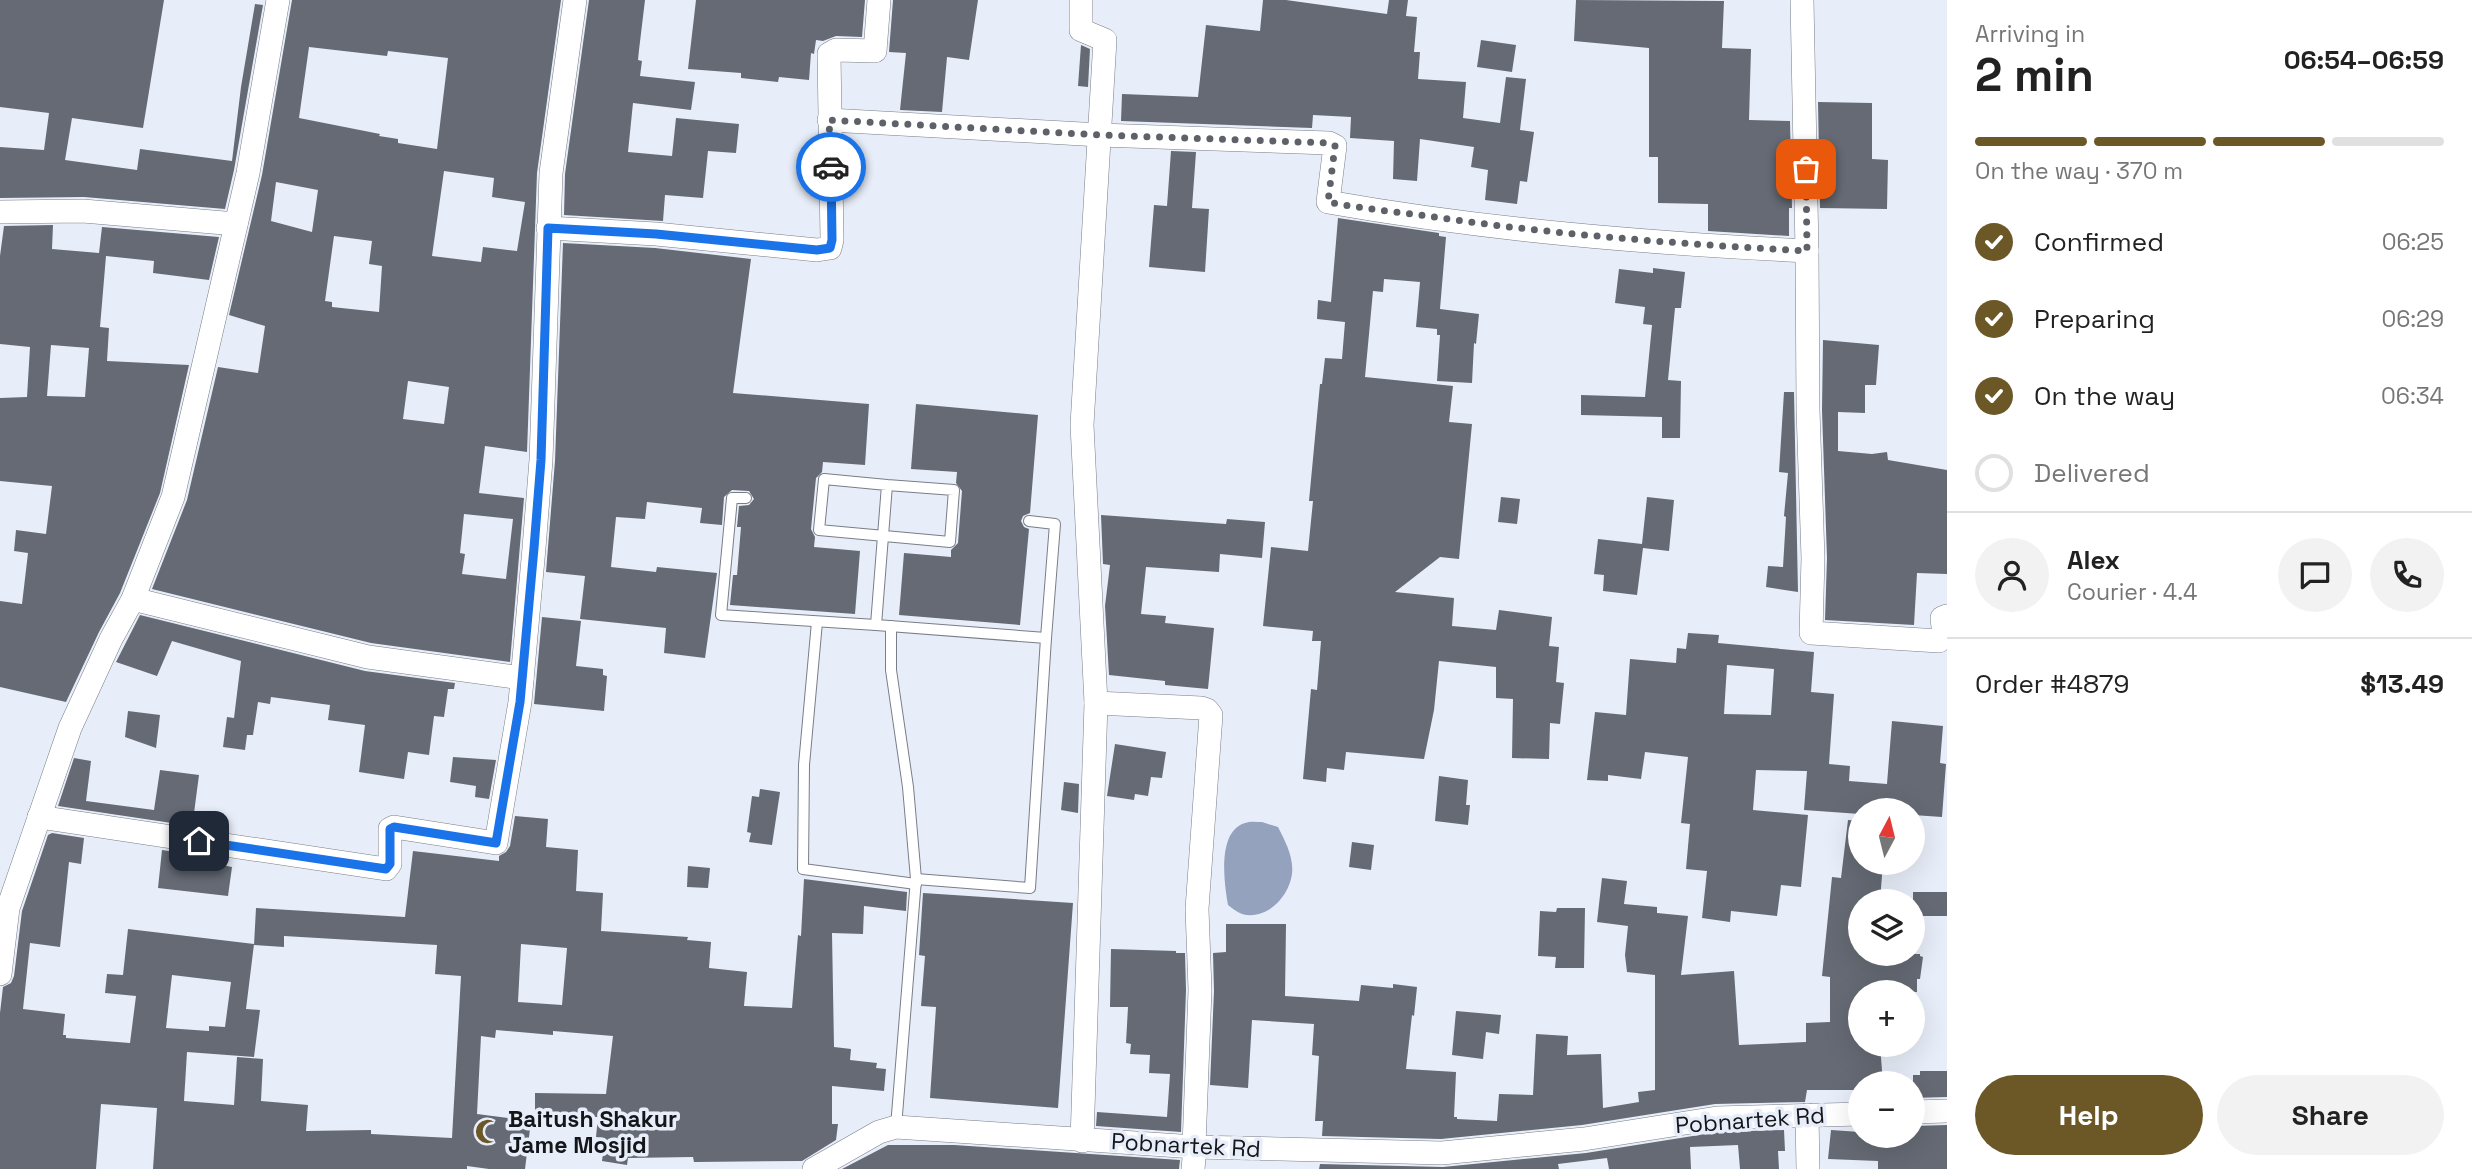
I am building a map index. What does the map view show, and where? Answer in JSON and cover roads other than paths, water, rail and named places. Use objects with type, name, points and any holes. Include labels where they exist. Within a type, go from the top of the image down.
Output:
[{"type":"street","points":[[0,974],[8,908],[70,728],[111,639],[133,599],[173,497],[248,173],[278,0]]},
{"type":"street","points":[[39,817],[386,869],[390,864],[390,829],[394,827],[496,843],[522,678],[541,460],[551,173],[575,0]]},
{"type":"street","points":[[548,228],[656,234],[817,250],[830,248],[829,54],[836,50],[875,51],[878,0]]},
{"type":"street","points":[[1081,0],[1081,30],[1105,40],[1082,425],[1096,703],[1082,1141]]},
{"type":"street","points":[[1802,0],[1813,558],[1811,634],[1939,640],[1944,636],[1942,618],[1947,616]]},
{"type":"street","points":[[829,120],[1100,135],[1329,143],[1335,146],[1328,202],[1490,225],[1666,243],[1807,251]]},
{"type":"street","points":[[0,212],[83,211],[236,225]]},
{"type":"street","points":[[133,599],[368,657],[522,678]]},
{"type":"street","points":[[1096,703],[1201,708],[1207,709],[1211,715],[1196,909],[1200,989],[1194,1154]]},
{"type":"street","points":[[1925,1112],[1947,1111]]},
{"type":"street","name":"Pobnartek Rd","points":[[814,1169],[880,1132],[896,1127],[1082,1141],[1194,1154],[1442,1153],[1584,1139],[1717,1118],[1848,1114]]},
{"type":"street","points":[[1807,1115],[1808,1169]]},
{"type":"lane","points":[[824,479],[887,485],[954,490],[950,542],[819,530],[824,479]]},
{"type":"lane","points":[[876,625],[887,485]]},
{"type":"lane","points":[[746,498],[732,498],[721,615],[1046,638]]},
{"type":"lane","points":[[817,622],[804,765],[803,869],[916,882],[1030,888],[1055,524],[1029,521]]},
{"type":"lane","points":[[891,626],[891,670],[908,787],[916,882],[896,1127]]},
{"type":"water","points":[[1247,822],[1262,822],[1278,827],[1290,855],[1292,874],[1286,891],[1275,905],[1260,914],[1242,914],[1228,905],[1224,871],[1226,847],[1236,828]]},
{"type":"place","name":"Baitush Shakur Jame Mosjid","points":[[488,1132]]}]
